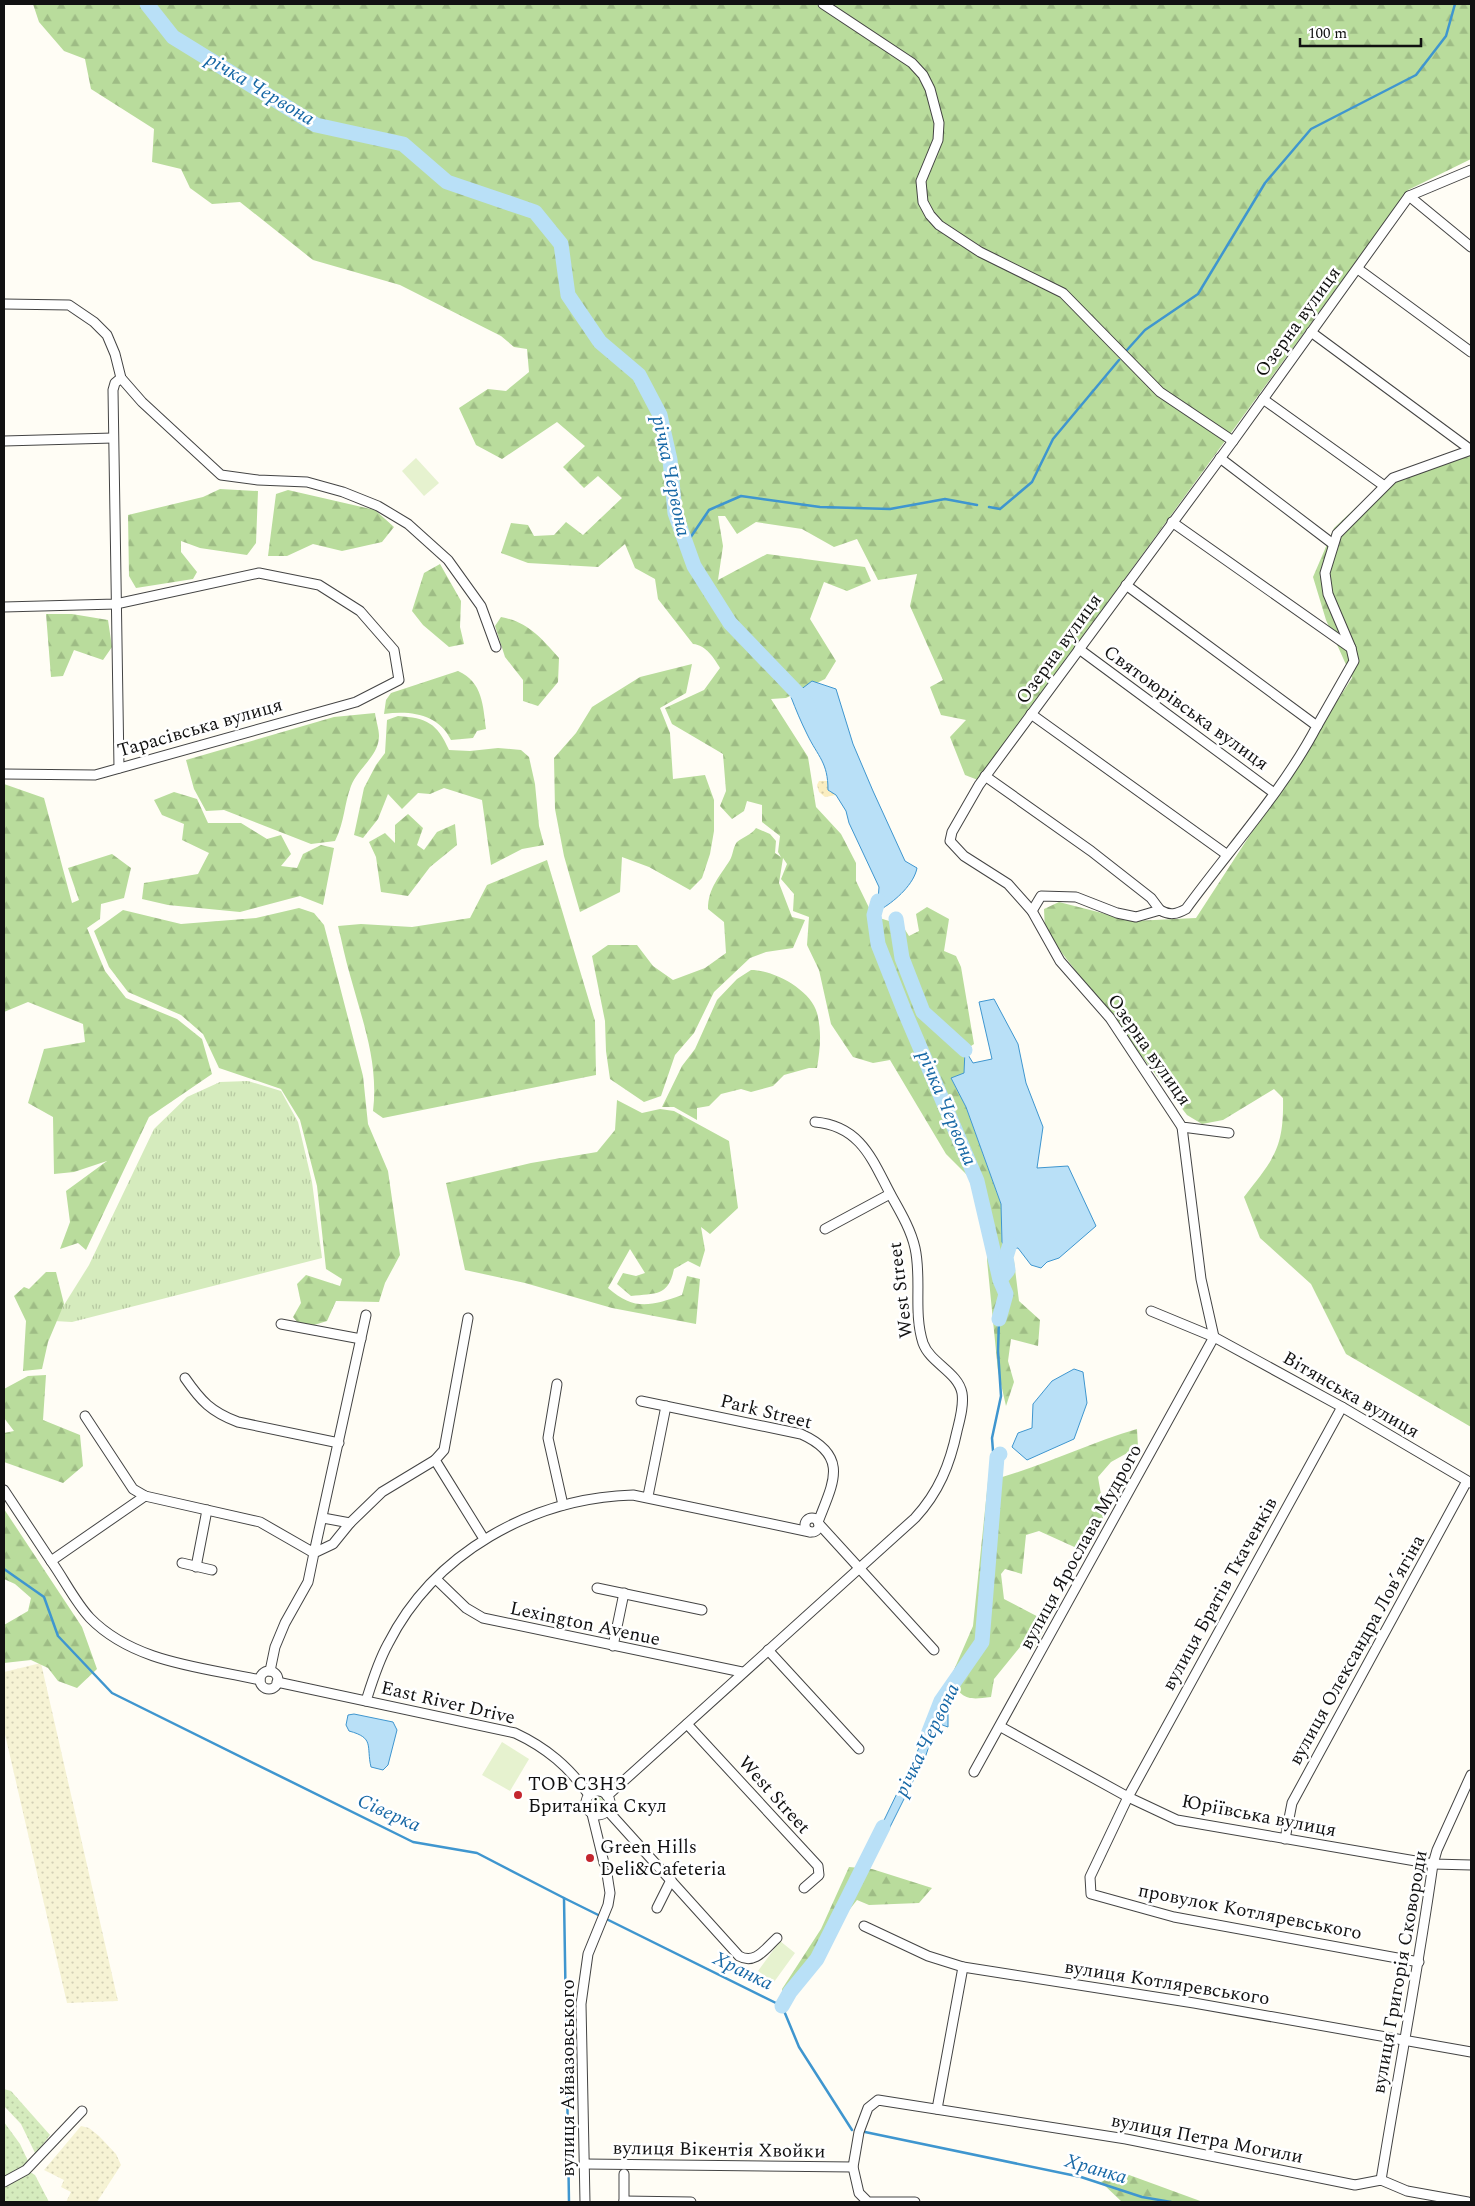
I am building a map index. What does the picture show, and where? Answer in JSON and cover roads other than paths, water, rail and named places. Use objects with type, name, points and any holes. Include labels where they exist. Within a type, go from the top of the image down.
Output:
[{"type":"street","points":[[823,4],[912,63],[923,75],[930,89],[939,124],[938,140],[921,181],[923,202],[930,215],[939,225],[980,252],[1063,293],[1160,392],[1233,441]]},
{"type":"street","points":[[1471,170],[1409,196],[1471,247]]},
{"type":"street","name":"Озерна вулиця","points":[[1229,1133],[1182,1127],[1110,1018],[1060,961],[1032,911],[1008,884],[964,856],[950,841],[952,832],[985,776],[1233,441],[1409,196]]},
{"type":"street","points":[[1358,269],[1471,352]]},
{"type":"street","points":[[4,304],[69,305],[94,322],[107,335],[115,354],[121,378],[142,402],[221,475],[316,485],[344,492],[378,506],[408,524],[448,560],[459,575],[481,606],[496,647]]},
{"type":"street","points":[[1311,332],[1471,450]]},
{"type":"street","points":[[119,768],[113,390],[121,378]]},
{"type":"street","points":[[1263,399],[1383,485]]},
{"type":"street","points":[[4,441],[113,438]]},
{"type":"street","points":[[985,776],[1092,851],[1151,898],[1160,910],[1166,914],[1177,914],[1186,909],[1274,793],[1317,726],[1354,661],[1351,648],[1328,594],[1324,573],[1337,534],[1383,485],[1394,478],[1471,450]]},
{"type":"street","points":[[1220,458],[1333,544]]},
{"type":"street","points":[[1172,522],[1351,648]]},
{"type":"street","name":"Тарасівська вулиця","points":[[4,774],[95,775],[356,702],[399,680],[394,650],[360,611],[319,585],[259,573],[116,604]]},
{"type":"street","points":[[1126,585],[1317,726]]},
{"type":"street","points":[[4,607],[116,604]]},
{"type":"street","name":"Святоюрівська вулиця","points":[[1079,649],[1274,793]]},
{"type":"street","points":[[1031,714],[1226,854]]},
{"type":"street","points":[[1032,911],[1041,896],[1076,897],[1117,913],[1136,917],[1160,910]]},
{"type":"street","name":"West Street","points":[[607,1796],[742,1672],[915,1518],[934,1494],[951,1458],[961,1414],[962,1392],[952,1377],[924,1345],[919,1320],[916,1249],[911,1233],[865,1146],[839,1128],[815,1122]]},
{"type":"street","points":[[1182,1127],[1201,1279],[1214,1337]]},
{"type":"street","points":[[825,1229],[890,1194]]},
{"type":"street","name":"Вітянська вулиця","points":[[1151,1311],[1214,1337],[1342,1407],[1469,1482]]},
{"type":"street","points":[[270,1671],[275,1647],[284,1624],[308,1582],[324,1518],[366,1315]]},
{"type":"street","points":[[314,1553],[333,1544],[350,1523],[382,1492],[435,1460],[444,1450],[468,1318]]},
{"type":"street","points":[[281,1324],[360,1339]]},
{"type":"street","name":"вулиця Ярослава Мудрого","points":[[974,1772],[1001,1727],[1214,1337]]},
{"type":"street","points":[[185,1378],[211,1410],[222,1416],[238,1422],[339,1443]]},
{"type":"street","points":[[557,1384],[548,1438],[563,1505]]},
{"type":"street","name":"Park Street","points":[[642,1400],[801,1434],[822,1445],[830,1458],[833,1468],[833,1486],[819,1523]]},
{"type":"street","points":[[648,1496],[666,1406]]},
{"type":"street","name":"вулиця Братів Ткаченків","points":[[1128,1797],[1342,1407]]},
{"type":"street","points":[[85,1416],[133,1490],[145,1496],[260,1522],[314,1553]]},
{"type":"street","points":[[435,1460],[484,1539]]},
{"type":"street","name":"вулиця Олександра Ловʼягіна","points":[[1284,1839],[1292,1803],[1469,1482]]},
{"type":"street","points":[[4,1490],[90,1617],[116,1639],[143,1654],[260,1680]]},
{"type":"street","points":[[52,1561],[145,1496]]},
{"type":"street","points":[[366,1701],[377,1667],[388,1643],[417,1600],[458,1558],[484,1539],[526,1517],[563,1505],[609,1496],[648,1496],[811,1532],[837,1544]]},
{"type":"street","points":[[811,1532],[805,1527],[808,1519],[826,1502]]},
{"type":"street","points":[[196,1567],[207,1510]]},
{"type":"street","points":[[324,1518],[350,1523]]},
{"type":"street","points":[[781,1525],[813,1518],[934,1650]]},
{"type":"street","points":[[811,1532],[818,1529],[819,1523]]},
{"type":"street","points":[[182,1563],[212,1570]]},
{"type":"street","name":"Lexington Avenue","points":[[436,1580],[466,1608],[483,1618],[742,1672]]},
{"type":"street","points":[[597,1588],[702,1610]]},
{"type":"street","points":[[613,1646],[624,1593]]},
{"type":"street","points":[[768,1650],[859,1749]]},
{"type":"street","points":[[270,1671],[277,1676],[278,1682],[275,1687],[267,1689],[262,1686],[260,1680],[262,1674],[270,1671]]},
{"type":"street","name":"Еаst Rіvеr Drive","points":[[278,1682],[515,1733],[546,1750],[562,1763],[589,1796]]},
{"type":"street","name":"West Street","points":[[687,1724],[818,1866],[819,1875],[804,1888]]},
{"type":"street","name":"Юріївська вулиця","points":[[1001,1727],[1128,1797],[1177,1820],[1433,1864],[1471,1865]]},
{"type":"street","name":"вулиця Григорія Сковороди","points":[[1381,2180],[1403,2040],[1419,1962],[1433,1864],[1437,1850],[1471,1775]]},
{"type":"street","points":[[592,1814],[601,1815],[608,1811],[610,1802],[607,1796],[600,1792],[589,1796],[586,1806],[592,1814],[604,1863]]},
{"type":"street","name":"провулок Котляревського","points":[[1128,1797],[1090,1877],[1091,1894],[1174,1917],[1419,1962]]},
{"type":"street","points":[[608,1811],[739,1956],[746,1960],[753,1959],[777,1938]]},
{"type":"street","name":"вулиця Айвазовського","points":[[585,2202],[581,2004],[588,1954],[601,1927],[608,1905],[610,1893],[607,1874]]},
{"type":"street","points":[[657,1908],[671,1880]]},
{"type":"street","name":"вулиця Котляревського","points":[[864,1926],[928,1956],[963,1967],[1194,2004],[1471,2052]]},
{"type":"street","points":[[937,2109],[963,1967]]},
{"type":"street","name":"вулиця Петра Могили","points":[[853,2167],[859,2132],[868,2108],[878,2100],[1126,2140],[1355,2185],[1381,2180]]},
{"type":"street","points":[[4,2182],[26,2170],[82,2111]]},
{"type":"street","name":"вулиця Вікентія Хвойки","points":[[584,2164],[853,2167]]},
{"type":"street","points":[[853,2167],[860,2194],[868,2202],[915,2202]]},
{"type":"street","points":[[624,2174],[624,2202],[691,2202]]},
{"type":"street","points":[[1381,2180],[1407,2191],[1468,2202]]},
{"type":"water","points":[[812,681],[836,689],[853,744],[873,791],[905,861],[917,868],[912,880],[904,891],[883,908],[878,901],[879,887],[849,823],[846,811],[836,795],[828,790],[828,780],[822,760],[811,742],[791,697]]},
{"type":"water","points":[[994,999],[1018,1044],[1026,1083],[1043,1127],[1037,1168],[1068,1166],[1096,1226],[1059,1258],[1047,1262],[1041,1268],[1031,1265],[1018,1248],[1006,1249],[1002,1242],[1001,1204],[966,1107],[951,1078],[964,1073],[965,1050],[973,1063],[992,1059],[979,1002]]},
{"type":"water","points":[[1074,1369],[1083,1372],[1087,1403],[1074,1439],[1027,1460],[1012,1447],[1018,1433],[1032,1428],[1033,1404],[1052,1381]]},
{"type":"water","points":[[948,1682],[952,1700],[948,1711],[948,1727],[934,1722]]},
{"type":"water","points":[[354,1714],[393,1722],[397,1730],[388,1765],[383,1770],[371,1767],[366,1740],[349,1731],[346,1725],[348,1715]]},
{"type":"water","points":[[931,1723],[935,1728],[926,1755],[879,1849],[873,1843]]},
{"type":"waterway","name":"річка Червона","points":[[147,4],[173,37],[316,125],[403,144],[447,182],[535,212],[561,244],[568,295],[600,342],[639,375],[660,415],[670,460],[675,513],[694,566],[730,623],[805,701],[809,709]]},
{"type":"waterway","points":[[1127,350],[1145,330],[1198,294],[1265,183],[1311,129],[1416,75],[1446,36],[1455,4]]},
{"type":"waterway","points":[[989,507],[1000,509],[1032,482],[1053,439],[1119,360]]},
{"type":"waterway","points":[[686,544],[709,510],[741,496],[820,507],[890,509],[945,499],[977,505]]},
{"type":"waterway","name":"річка Червона","points":[[878,901],[874,915],[878,944],[977,1181],[1000,1280],[1006,1294],[999,1319]]},
{"type":"waterway","name":"річка Червона","points":[[896,919],[902,958],[923,1012],[965,1050]]},
{"type":"waterway","points":[[1004,1275],[1008,1270],[1006,1257],[1010,1244]]},
{"type":"waterway","points":[[997,1457],[993,1451],[992,1438],[1001,1396],[998,1351],[999,1319]]},
{"type":"waterway","name":"річка Червона","points":[[925,1742],[941,1701],[982,1642],[997,1457],[1000,1454]]},
{"type":"waterway","name":"Сіверка","points":[[4,1569],[44,1597],[58,1636],[112,1693],[413,1842],[477,1853],[564,1898],[569,2202]]},
{"type":"waterway","name":"річка Червона","points":[[782,2006],[790,1992],[817,1959],[883,1827]]},
{"type":"waterway","name":"Хранка","points":[[564,1898],[782,2006],[799,2047],[852,2130]]},
{"type":"waterway","name":"Хранка","points":[[865,2132],[1081,2177],[1142,2197],[1171,2202]]},
{"type":"place","name":"ТОВ СЗНЗ Британіка Скул","points":[[518,1795]]},
{"type":"place","name":"Green Hills Deli&Cafeteria","points":[[590,1858]]}]
